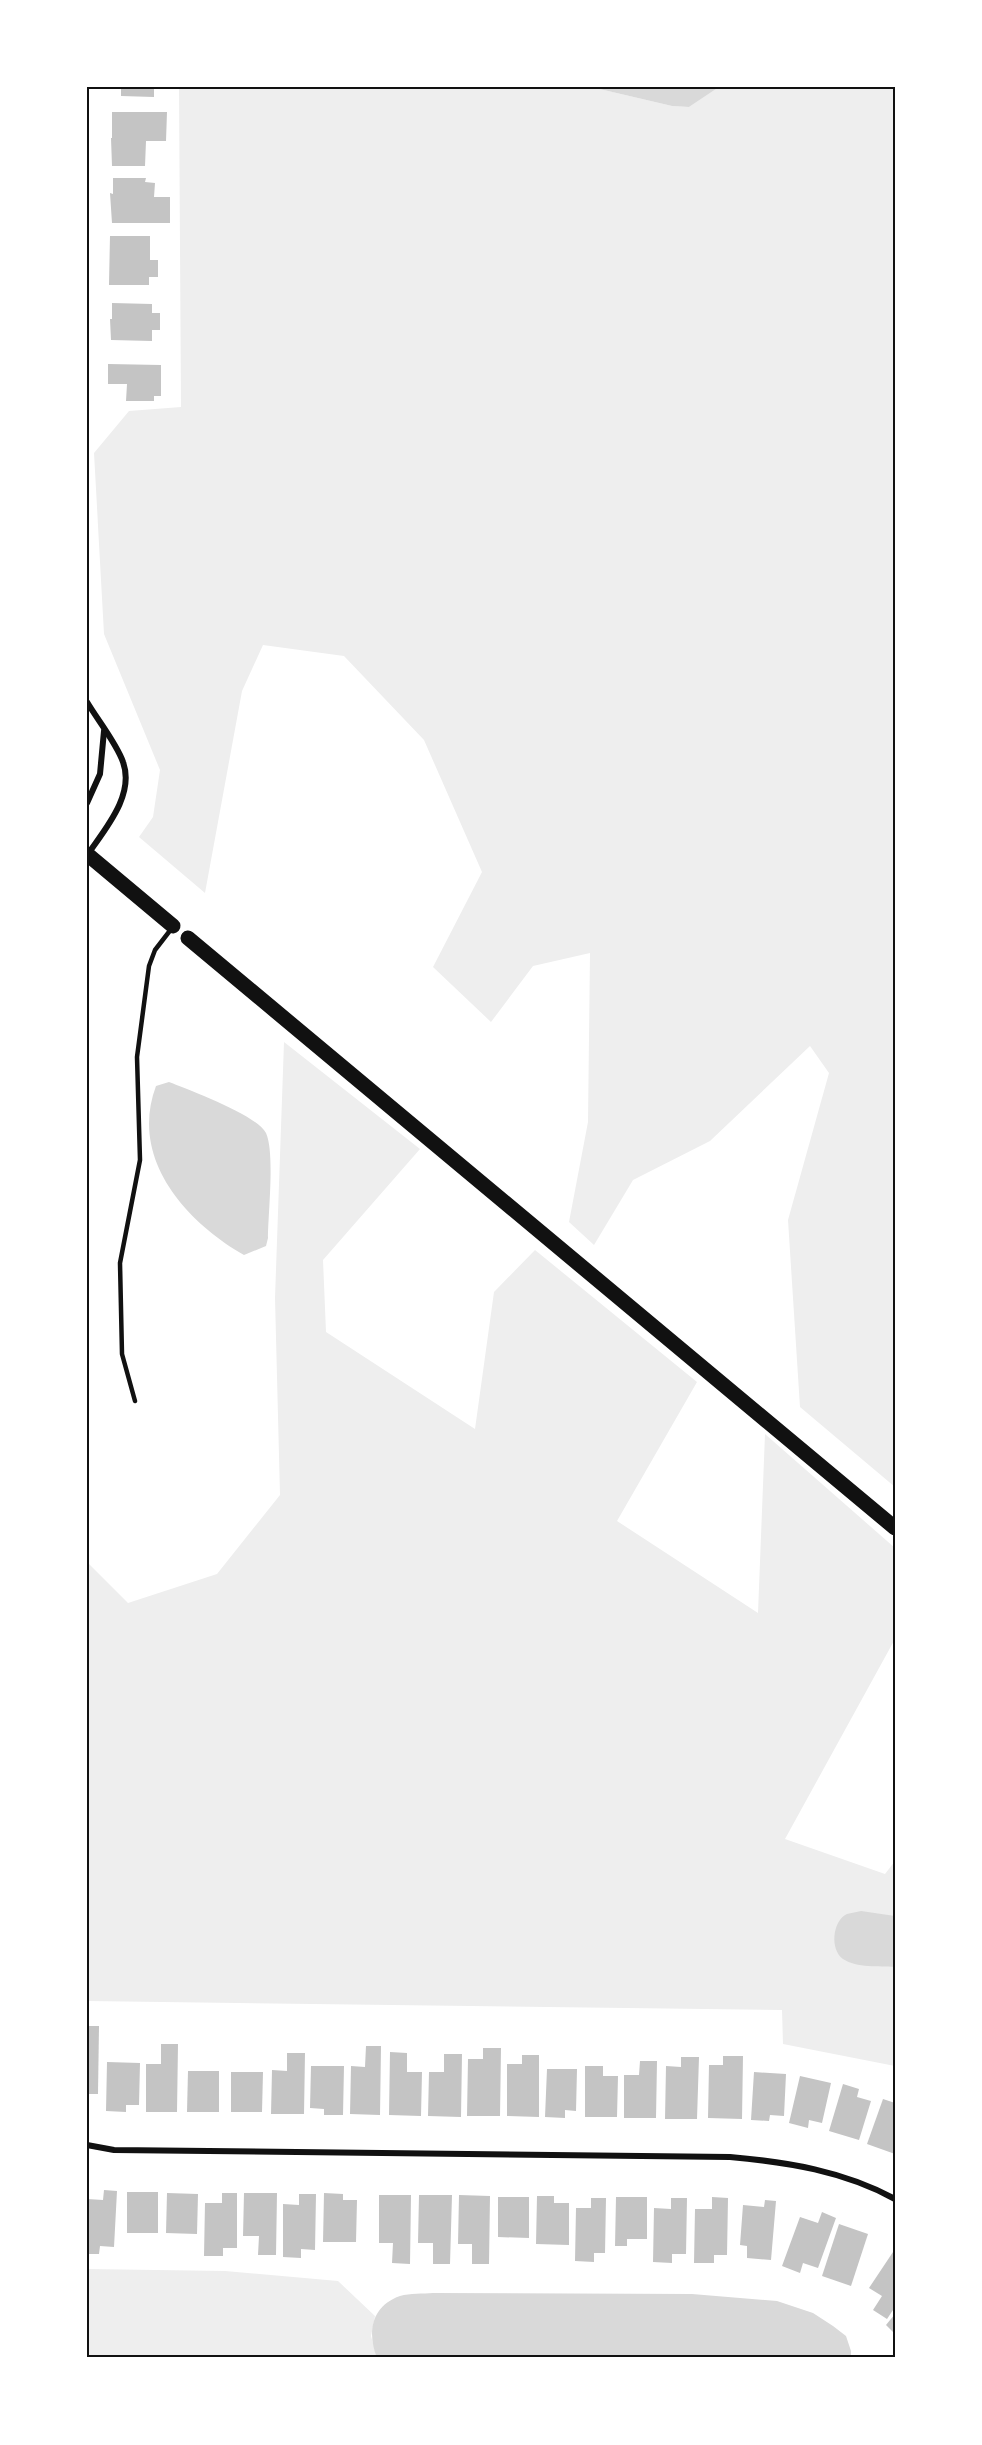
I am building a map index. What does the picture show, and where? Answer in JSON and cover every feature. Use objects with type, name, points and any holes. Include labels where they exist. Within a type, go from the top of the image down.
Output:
[{"type":"main road","points":[[88,854],[173,926]]},
{"type":"main road","points":[[188,938],[895,1528]]},
{"type":"street","points":[[87,702],[124,763],[125,789],[116,813],[88,854]]},
{"type":"street","points":[[87,803],[100,774],[104,730]]},
{"type":"street","points":[[87,2145],[114,2150],[730,2157],[774,2160],[814,2168],[895,2199]]},
{"type":"lane","points":[[135,1401],[122,1354],[118,1281],[140,1160],[137,1057],[149,966],[155,950],[173,926]]},
{"type":"shaded area","points":[[179,87],[591,87],[672,106],[689,107],[719,87],[895,87],[895,1487],[800,1407],[788,1220],[829,1073],[810,1046],[710,1141],[633,1180],[594,1245],[569,1222],[588,1122],[590,953],[533,966],[491,1022],[433,967],[482,872],[424,740],[344,656],[263,645],[242,691],[205,893],[139,837],[153,817],[160,770],[104,634],[94,453],[129,411],[181,407]]},
{"type":"shaded area","points":[[591,87],[719,87],[689,107],[672,106]]},
{"type":"shaded area","points":[[284,1042],[420,1149],[323,1260],[326,1332],[475,1429],[494,1292],[535,1250],[697,1382],[617,1521],[758,1613],[765,1434],[895,1548],[895,1639],[785,1839],[885,1874],[895,1861],[895,2066],[783,2044],[782,2010],[87,2001],[87,1562],[128,1603],[217,1574],[280,1495],[275,1298]]},
{"type":"shaded area","points":[[169,1082],[237,1111],[260,1126],[266,1133],[271,1169],[266,1246],[244,1255],[222,1241],[202,1224],[183,1206],[168,1185],[156,1162],[150,1138],[150,1113],[156,1086]]},
{"type":"shaded area","points":[[861,1911],[895,1916],[895,1967],[855,1964],[839,1955],[834,1936],[838,1923],[847,1914]]},
{"type":"shaded area","points":[[87,2269],[225,2271],[338,2281],[375,2316],[371,2336],[377,2358],[87,2358]]},
{"type":"shaded area","points":[[433,2293],[692,2294],[777,2301],[813,2313],[846,2336],[851,2358],[377,2358],[372,2330],[377,2313],[383,2306],[400,2296]]},
{"type":"building","points":[[121,87],[154,87],[154,97],[121,96]]},
{"type":"building","points":[[112,112],[167,112],[166,141],[146,141],[145,166],[112,166]]},
{"type":"building","points":[[113,178],[146,178],[145,182],[155,183],[154,197],[170,197],[170,223],[112,223],[110,193],[113,194]]},
{"type":"building","points":[[110,236],[150,236],[150,260],[158,260],[158,277],[149,277],[149,285],[109,285]]},
{"type":"building","points":[[112,303],[152,304],[152,313],[160,313],[160,330],[152,330],[152,341],[111,340]]},
{"type":"building","points":[[108,364],[161,365],[161,396],[154,396],[154,401],[126,401],[127,384],[108,384]]},
{"type":"building","points":[[87,2026],[99,2026],[98,2094],[87,2094]]},
{"type":"building","points":[[161,2044],[178,2044],[177,2112],[146,2112],[146,2064],[161,2064]]},
{"type":"building","points":[[366,2046],[381,2046],[380,2115],[350,2114],[351,2066],[365,2067]]},
{"type":"building","points":[[483,2048],[501,2048],[500,2116],[467,2116],[468,2059],[483,2059]]},
{"type":"building","points":[[390,2052],[407,2053],[407,2072],[422,2072],[421,2116],[389,2115]]},
{"type":"building","points":[[287,2053],[305,2053],[304,2114],[271,2114],[272,2070],[287,2071]]},
{"type":"building","points":[[444,2054],[462,2054],[461,2117],[428,2116],[429,2072],[444,2072]]},
{"type":"building","points":[[522,2055],[539,2055],[539,2117],[507,2116],[507,2064],[522,2064]]},
{"type":"building","points":[[723,2056],[743,2056],[742,2119],[708,2118],[709,2065],[723,2065]]},
{"type":"building","points":[[681,2057],[699,2057],[697,2119],[665,2119],[666,2066],[681,2067]]},
{"type":"building","points":[[640,2061],[657,2061],[656,2118],[624,2118],[624,2075],[639,2075]]},
{"type":"building","points":[[107,2062],[140,2063],[139,2105],[126,2105],[126,2112],[106,2111]]},
{"type":"building","points":[[311,2066],[344,2066],[343,2115],[324,2115],[324,2109],[310,2108]]},
{"type":"building","points":[[585,2066],[603,2066],[603,2076],[618,2076],[617,2117],[585,2117]]},
{"type":"building","points":[[547,2069],[577,2069],[576,2111],[565,2110],[565,2118],[545,2117]]},
{"type":"building","points":[[188,2071],[219,2071],[219,2112],[187,2112]]},
{"type":"building","points":[[231,2072],[263,2072],[262,2112],[231,2112]]},
{"type":"building","points":[[754,2072],[786,2074],[784,2116],[770,2115],[769,2121],[751,2120]]},
{"type":"building","points":[[800,2076],[831,2083],[822,2123],[809,2120],[808,2128],[789,2123]]},
{"type":"building","points":[[843,2084],[859,2089],[857,2097],[871,2101],[859,2140],[829,2131]]},
{"type":"building","points":[[883,2099],[895,2103],[895,2154],[867,2144]]},
{"type":"building","points":[[104,2190],[117,2191],[114,2247],[100,2246],[99,2254],[87,2254],[87,2199],[103,2200]]},
{"type":"building","points":[[127,2192],[158,2192],[158,2233],[127,2233]]},
{"type":"building","points":[[167,2193],[198,2194],[197,2234],[166,2233]]},
{"type":"building","points":[[222,2193],[237,2193],[237,2248],[223,2248],[223,2256],[204,2256],[205,2203],[222,2203]]},
{"type":"building","points":[[244,2193],[277,2193],[276,2255],[258,2255],[259,2236],[243,2236]]},
{"type":"building","points":[[324,2193],[343,2194],[343,2200],[357,2200],[356,2242],[323,2242]]},
{"type":"building","points":[[299,2194],[316,2194],[315,2250],[301,2249],[301,2258],[283,2257],[283,2204],[299,2205]]},
{"type":"building","points":[[379,2195],[411,2195],[410,2264],[392,2263],[393,2243],[379,2243]]},
{"type":"building","points":[[419,2195],[452,2195],[450,2264],[433,2264],[433,2243],[418,2243]]},
{"type":"building","points":[[459,2195],[490,2196],[489,2264],[472,2264],[472,2244],[458,2244]]},
{"type":"building","points":[[537,2196],[554,2196],[554,2203],[569,2203],[569,2245],[536,2244]]},
{"type":"building","points":[[498,2197],[529,2197],[529,2238],[498,2237]]},
{"type":"building","points":[[616,2197],[647,2197],[647,2239],[627,2239],[627,2246],[615,2246]]},
{"type":"building","points":[[712,2197],[728,2198],[727,2255],[714,2255],[714,2263],[694,2263],[695,2209],[712,2209]]},
{"type":"building","points":[[591,2198],[606,2198],[605,2253],[594,2253],[594,2262],[575,2261],[576,2208],[591,2208]]},
{"type":"building","points":[[671,2198],[687,2198],[686,2254],[672,2254],[672,2263],[653,2262],[654,2208],[671,2209]]},
{"type":"building","points":[[765,2200],[776,2201],[771,2260],[747,2258],[747,2246],[740,2245],[743,2205],[764,2207]]},
{"type":"building","points":[[822,2212],[836,2218],[818,2268],[803,2263],[800,2273],[782,2266],[800,2217],[818,2223]]},
{"type":"building","points":[[839,2224],[868,2234],[851,2286],[822,2276]]},
{"type":"building","points":[[895,2249],[895,2307],[887,2319],[873,2310],[882,2296],[869,2288]]},
{"type":"building","points":[[895,2314],[895,2334],[886,2325]]}]
